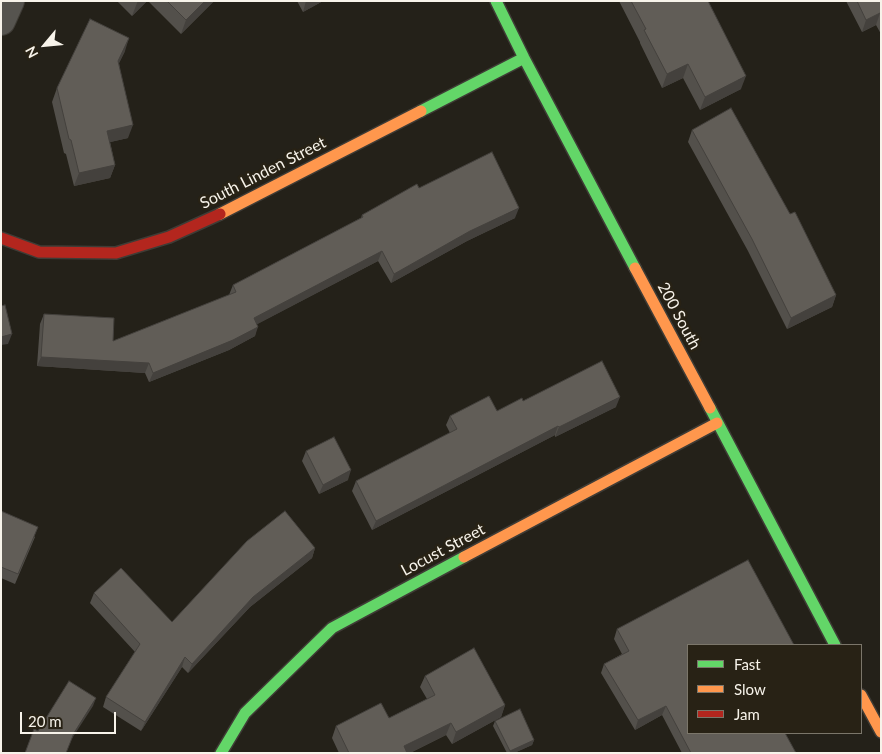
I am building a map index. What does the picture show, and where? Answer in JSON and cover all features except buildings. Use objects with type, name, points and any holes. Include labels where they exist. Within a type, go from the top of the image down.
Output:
[{"type":"street","points":[[1,21],[10,1]]},
{"type":"street","name":"200 South","points":[[496,1],[524,58],[834,644]]},
{"type":"street","name":"South Linden Street","points":[[1,238],[40,252],[116,253],[169,237],[210,219],[524,58]]},
{"type":"street","name":"Locust Street","points":[[221,753],[245,714],[332,628],[717,423]]},
{"type":"street","points":[[862,697],[881,732]]},
{"type":"traffic: fast","points":[[496,1],[635,268]]},
{"type":"traffic: fast","points":[[421,111],[524,58]]},
{"type":"traffic: fast","points":[[710,408],[834,644]]},
{"type":"traffic: fast","points":[[221,753],[245,713],[332,628],[464,557]]},
{"type":"traffic: slow","points":[[220,214],[421,111]]},
{"type":"traffic: slow","points":[[635,268],[710,408]]},
{"type":"traffic: slow","points":[[464,557],[717,423]]},
{"type":"traffic: slow","points":[[862,697],[881,732]]},
{"type":"traffic: jam","points":[[1,238],[39,252],[116,253],[169,237],[220,214]]}]
